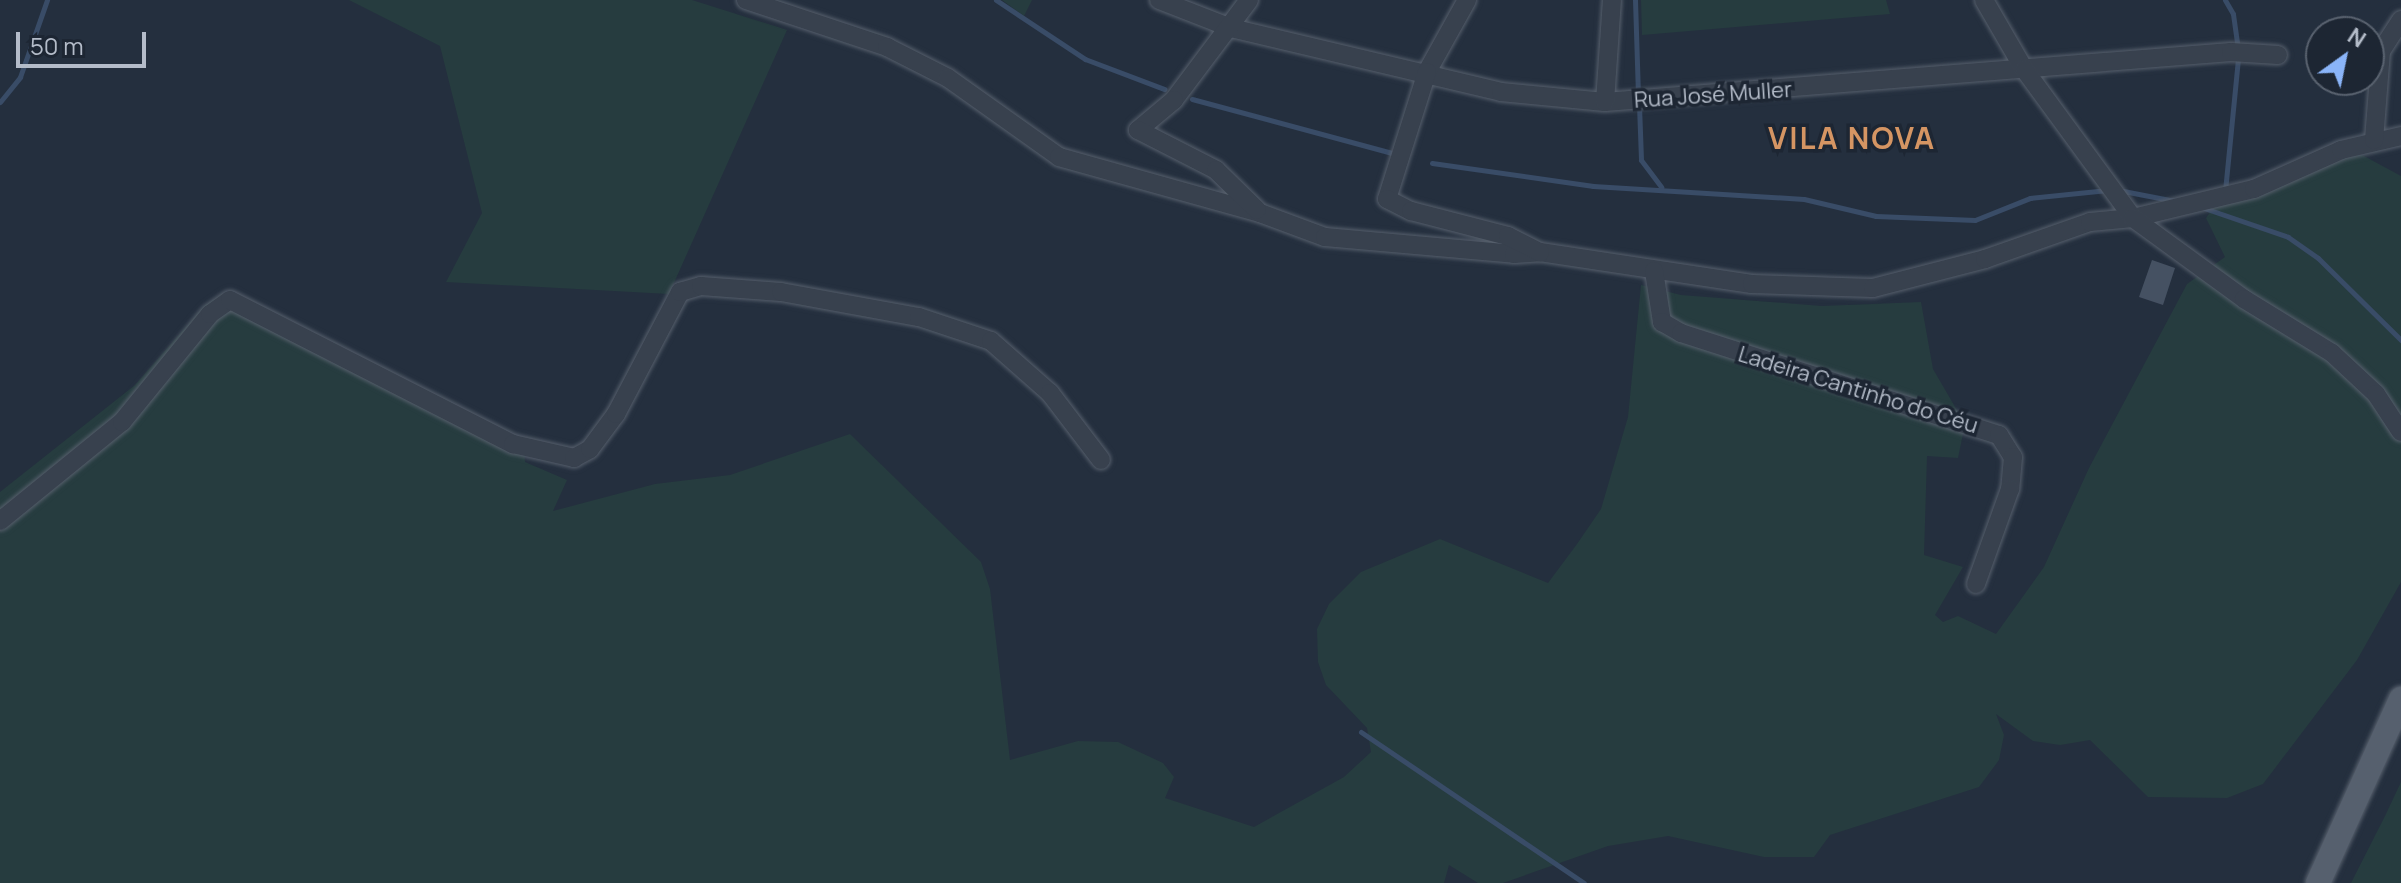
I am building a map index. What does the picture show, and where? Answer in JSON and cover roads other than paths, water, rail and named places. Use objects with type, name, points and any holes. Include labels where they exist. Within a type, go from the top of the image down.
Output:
[{"type":"main road","points":[[2318,883],[2401,699]]},
{"type":"street","points":[[746,0],[887,47],[948,78],[1059,157],[1260,213],[1325,237],[1514,254],[1540,252],[1752,284],[1873,288],[1985,259],[2051,232],[2133,218],[2254,189],[2374,140],[2401,136]]},
{"type":"street","name":"Rua José Muller","points":[[1159,0],[1231,28],[1501,92],[1605,102],[2231,52],[2278,55]]},
{"type":"street","points":[[1249,0],[1174,100],[1138,130],[1216,170],[1260,213]]},
{"type":"street","points":[[1467,0],[1427,72],[1387,199],[1411,211],[1508,236],[1540,252]]},
{"type":"street","points":[[1605,102],[1612,0]]},
{"type":"street","points":[[1984,0],[2024,69],[2133,218],[2244,299],[2332,353],[2376,394],[2401,432]]},
{"type":"street","points":[[2374,140],[2381,51],[2401,20]]},
{"type":"street","name":"Ladeira Cantinho do Céu","points":[[1654,271],[1662,322],[1681,333],[1999,435],[2013,457],[2010,489],[1976,584]]},
{"type":"street","points":[[0,521],[122,422],[210,314],[230,300],[513,444],[574,458],[590,449],[616,414],[680,292],[701,286],[781,292],[919,317],[991,341],[1050,393],[1101,460]]},
{"type":"waterway","points":[[0,102],[20,77],[47,0]]},
{"type":"waterway","points":[[996,0],[1085,59],[1164,89]]},
{"type":"waterway","points":[[1635,0],[1638,95]]},
{"type":"waterway","points":[[2225,0],[2233,14],[2238,48]]},
{"type":"waterway","points":[[2225,191],[2238,58]]},
{"type":"waterway","points":[[1192,99],[1396,154]]},
{"type":"waterway","points":[[1639,105],[1641,160],[1661,187]]},
{"type":"waterway","points":[[1432,163],[1593,186],[1804,199],[1876,216],[1975,220],[2030,198],[2108,190]]},
{"type":"waterway","points":[[2118,190],[2175,201]]},
{"type":"waterway","points":[[2204,208],[2288,237],[2318,258],[2401,340]]},
{"type":"waterway","points":[[1361,732],[1584,883]]},
{"type":"district","name":"VILA NOVA","points":[[1852,138]]}]
